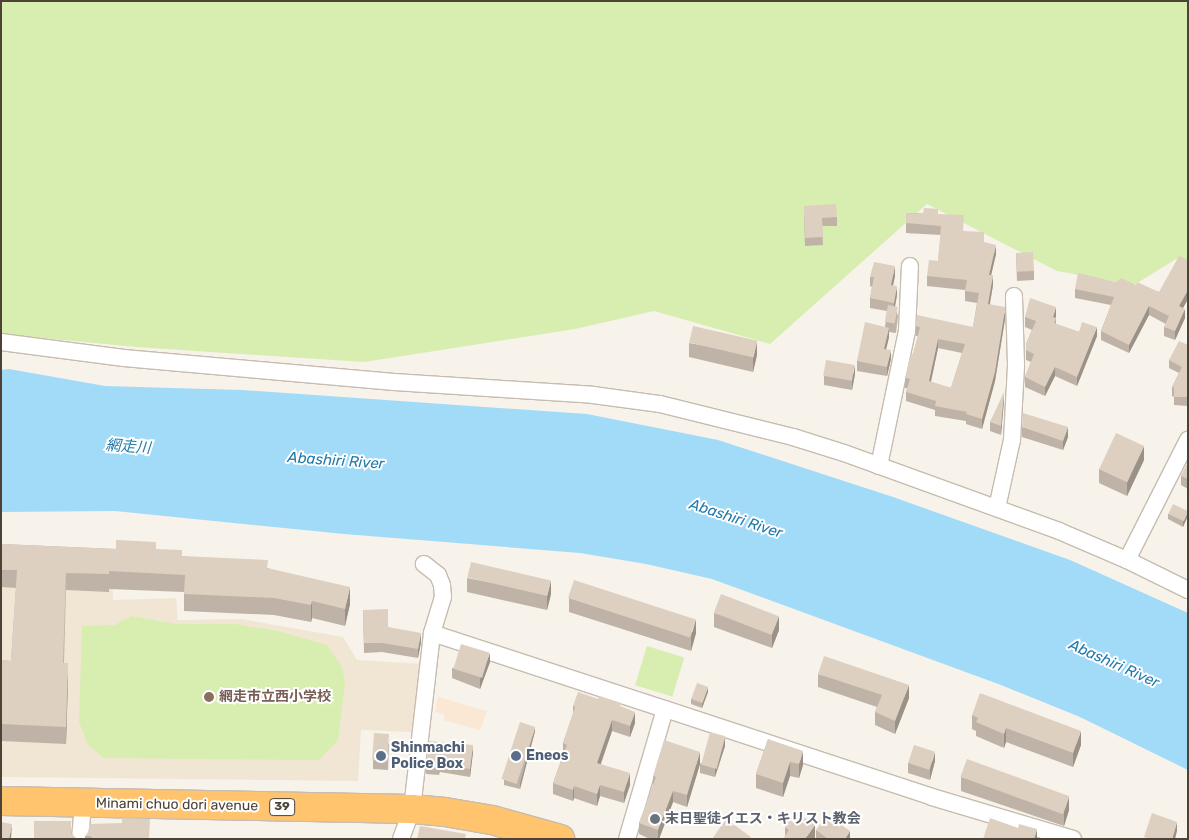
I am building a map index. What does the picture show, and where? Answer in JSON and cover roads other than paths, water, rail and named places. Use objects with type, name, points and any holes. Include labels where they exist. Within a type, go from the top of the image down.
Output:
[{"type":"highway","name":"Minami chuo dori avenue","points":[[1,801],[412,809],[445,812],[492,820],[560,839]]},
{"type":"street","points":[[879,466],[908,331],[910,266]]},
{"type":"street","points":[[997,508],[1012,440],[1016,365],[1014,296]]},
{"type":"street","points":[[1,342],[124,358],[394,382],[593,395],[660,404],[793,437],[879,466],[997,508],[1127,560],[1188,590]]},
{"type":"street","points":[[1127,560],[1188,440]]},
{"type":"street","points":[[401,839],[412,809],[432,632],[443,597],[442,585],[438,575],[424,564]]},
{"type":"street","points":[[432,632],[932,797],[1073,839]]},
{"type":"street","points":[[627,839],[665,709]]},
{"type":"street","points":[[80,839],[84,803]]},
{"type":"water","points":[[9,369],[105,386],[242,390],[587,414],[718,440],[893,497],[1070,560],[1188,613],[1188,770],[1080,717],[1001,685],[712,579],[646,564],[580,553],[344,534],[115,511],[1,512],[1,370]]},
{"type":"place","name":"網走市立西小学校","points":[[209,697]]},
{"type":"place","name":"Shinmachi Police Box","points":[[381,756]]},
{"type":"place","name":"Eneos","points":[[516,756]]},
{"type":"place","name":"末日聖徒イエス・キリスト教会","points":[[655,819]]},
{"type":"water label","name":"網走川","points":[[128,447]]},
{"type":"water label","name":"Abashiri River","points":[[336,461]]},
{"type":"water label","name":"Abashiri River","points":[[736,519]]},
{"type":"water label","name":"Abashiri River","points":[[1114,664]]}]
